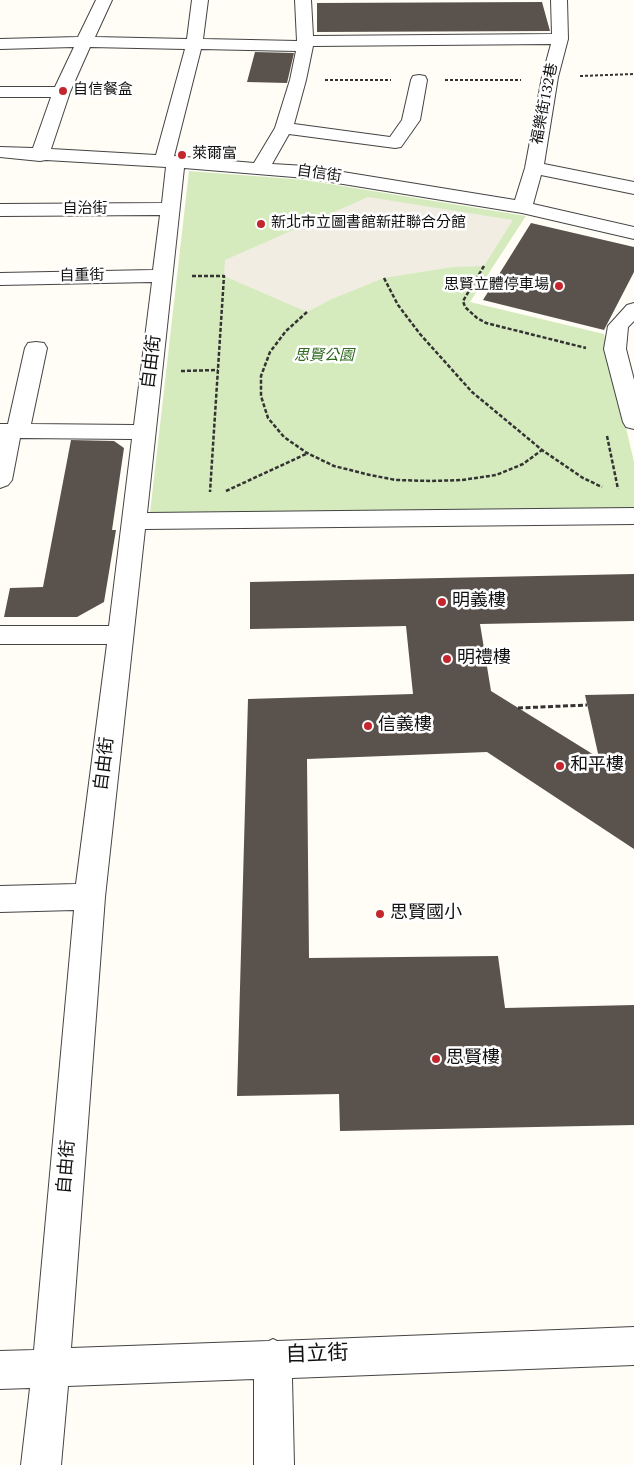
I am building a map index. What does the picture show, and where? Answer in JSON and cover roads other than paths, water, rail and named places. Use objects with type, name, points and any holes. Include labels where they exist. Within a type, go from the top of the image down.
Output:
[{"type":"street","points":[[40,156],[61,92],[104,0]]},
{"type":"street","name":"自由街","points":[[41,1465],[51,1368],[90,898],[171,209],[170,161],[194,44],[200,0]]},
{"type":"street","points":[[260,168],[284,128],[298,80],[305,44],[303,0]]},
{"type":"street","name":"福樂街132巷","points":[[522,207],[534,168],[550,77],[560,39],[559,0]]},
{"type":"street","points":[[0,44],[85,42],[305,44],[560,39]]},
{"type":"street","points":[[284,128],[395,143],[411,120],[419,80]]},
{"type":"street","points":[[0,92],[61,92]]},
{"type":"street","name":"自信街","points":[[0,152],[40,156],[170,161],[306,172],[522,207],[602,224],[634,233]]},
{"type":"street","points":[[534,168],[634,188]]},
{"type":"street","name":"自治街","points":[[0,210],[171,209]]},
{"type":"street","name":"自重街","points":[[0,279],[163,276]]},
{"type":"street","points":[[634,310],[618,326],[616,349],[634,422]]},
{"type":"street","points":[[0,480],[9,431],[36,348]]},
{"type":"street","points":[[9,431],[145,432]]},
{"type":"street","points":[[134,520],[634,516]]},
{"type":"street","points":[[0,635],[121,635]]},
{"type":"street","points":[[0,899],[90,898]]},
{"type":"street","name":"自立街","points":[[0,1370],[273,1358],[634,1346]]},
{"type":"street","points":[[273,1358],[274,1465]]},
{"type":"place","name":"自信餐盒","points":[[63,91]]},
{"type":"place","name":"萊爾富","points":[[182,155]]},
{"type":"place","name":"新北市立圖書館新莊聯合分館","points":[[261,224]]},
{"type":"place","name":"思賢立體停車場","points":[[559,286]]},
{"type":"place","name":"明義樓","points":[[442,602]]},
{"type":"place","name":"明禮樓","points":[[447,659]]},
{"type":"place","name":"信義樓","points":[[368,726]]},
{"type":"place","name":"和平樓","points":[[560,766]]},
{"type":"place","name":"思賢國小","points":[[380,914]]},
{"type":"place","name":"思賢樓","points":[[436,1059]]},
{"type":"park label","name":"思賢公園","points":[[324,357]]}]
